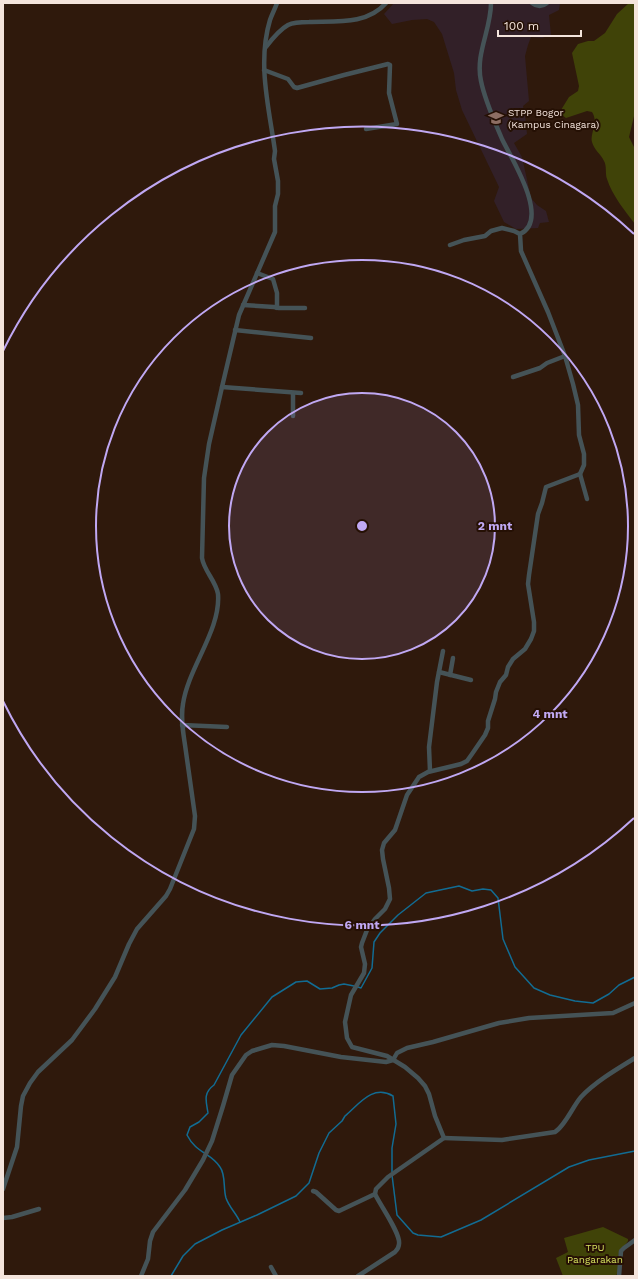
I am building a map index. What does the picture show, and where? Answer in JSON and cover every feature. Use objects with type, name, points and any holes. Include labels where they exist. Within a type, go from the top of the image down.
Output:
[{"type":"street","points":[[3,1189],[17,1148],[23,1096],[38,1072],[72,1040],[95,1009],[115,978],[137,929],[166,896],[174,880],[194,828],[194,807],[182,724],[183,703],[187,688],[212,628],[218,605],[217,589],[204,566],[204,478],[209,444],[235,330],[243,305],[275,232],[278,181],[274,159],[275,151],[264,70],[265,48],[270,19],[277,3]]},
{"type":"street","points":[[265,48],[279,31],[289,25],[305,22],[359,19],[377,11],[386,3]]},
{"type":"street","points":[[490,3],[480,60],[481,81],[487,103],[498,129],[521,173],[525,187],[532,215],[529,227],[525,232],[520,234]]},
{"type":"street","points":[[532,3],[539,6],[543,6],[548,3]]},
{"type":"street","points":[[264,70],[288,79],[294,87],[297,88],[388,64],[390,65],[390,93],[397,124],[366,129]]},
{"type":"street","points":[[450,245],[464,240],[485,236],[491,231],[502,228],[520,234]]},
{"type":"street","points":[[444,1138],[425,1086],[405,1068],[387,1056],[352,1047],[347,1038],[345,1028],[351,996],[364,973],[365,964],[361,947],[363,939],[370,924],[385,909],[390,899],[382,850],[384,843],[395,830],[410,790],[419,778],[425,772],[457,766],[467,761],[485,735],[500,682],[506,675],[508,667],[513,659],[528,646],[533,634],[534,618],[528,584],[538,514],[544,498],[544,490],[546,487],[580,474],[583,469],[584,459],[579,434],[578,404],[565,356],[548,312],[521,251],[520,234]]},
{"type":"street","points":[[257,273],[273,279],[277,293],[277,308]]},
{"type":"street","points":[[243,305],[277,308],[304,308]]},
{"type":"street","points":[[235,330],[311,338]]},
{"type":"street","points":[[513,377],[540,368],[547,363],[565,356]]},
{"type":"street","points":[[222,387],[301,393]]},
{"type":"street","points":[[293,393],[293,416]]},
{"type":"street","points":[[580,474],[587,499]]},
{"type":"street","points":[[430,771],[429,747],[443,651]]},
{"type":"street","points":[[450,675],[453,658]]},
{"type":"street","points":[[439,672],[471,680]]},
{"type":"street","points":[[182,724],[227,727]]},
{"type":"street","points":[[140,1276],[148,1259],[150,1241],[153,1232],[185,1190],[203,1160],[224,1106],[232,1076],[246,1055],[272,1046],[284,1046],[341,1057],[386,1062],[393,1060],[397,1053],[407,1048],[499,1023],[529,1018],[613,1013],[635,1003]]},
{"type":"street","points":[[358,1276],[395,1252],[400,1244],[397,1234],[375,1194],[378,1186],[388,1177],[444,1138],[502,1140],[555,1132],[560,1128],[572,1109],[585,1094],[612,1072],[635,1058]]},
{"type":"street","points":[[313,1191],[339,1211],[375,1194]]},
{"type":"street","points":[[3,1218],[12,1217],[39,1209]]},
{"type":"street","points":[[618,1276],[621,1251],[635,1240]]},
{"type":"street","points":[[271,1267],[276,1276]]},
{"type":"shaded area","name":"STPP Bogor (Kampus Cinagara)","points":[[394,3],[560,3],[559,10],[549,15],[551,35],[542,38],[531,37],[528,45],[525,56],[529,101],[523,106],[527,134],[514,143],[522,157],[531,198],[537,205],[546,211],[549,222],[540,223],[538,228],[516,229],[504,222],[494,201],[499,187],[462,110],[456,90],[454,73],[442,34],[434,22],[427,19],[392,24],[384,14]]},
{"type":"green space","points":[[629,3],[635,3],[635,112],[629,137],[635,149],[635,224],[612,191],[606,177],[605,163],[593,145],[592,138],[595,120],[592,112],[587,111],[566,118],[562,115],[561,110],[569,97],[578,91],[579,86],[572,53],[578,44],[594,41],[605,33],[617,14]]},
{"type":"green space","name":"TPU Pangarakan","points":[[603,1227],[628,1239],[619,1253],[619,1272],[615,1276],[563,1276],[556,1258],[568,1252],[564,1238]]},
{"type":"waterway","points":[[358,987],[361,988],[372,968],[374,942],[380,933],[398,915],[426,893],[459,886],[472,891],[483,889],[491,890],[498,898],[503,939],[515,967],[534,988],[550,995],[575,1001],[593,1003],[609,994],[619,985],[635,977]]},
{"type":"waterway","points":[[240,1222],[226,1198],[222,1170],[216,1162],[195,1146],[191,1141],[187,1135],[190,1127],[199,1122],[208,1113],[206,1098],[208,1091],[214,1085],[241,1035],[272,997],[296,982],[307,981],[320,989],[332,988],[344,984],[354,986]]},
{"type":"waterway","points":[[171,1276],[183,1256],[195,1244],[296,1196],[309,1183],[319,1153],[329,1133],[361,1101],[379,1092],[393,1096],[396,1124],[392,1148],[392,1172]]},
{"type":"waterway","points":[[392,1175],[397,1215],[413,1233],[418,1235],[441,1237],[481,1220],[569,1167],[589,1160],[635,1151]]},
{"type":"place","name":"STPP Bogor (Kampus Cinagara)","points":[[496,118]]}]
